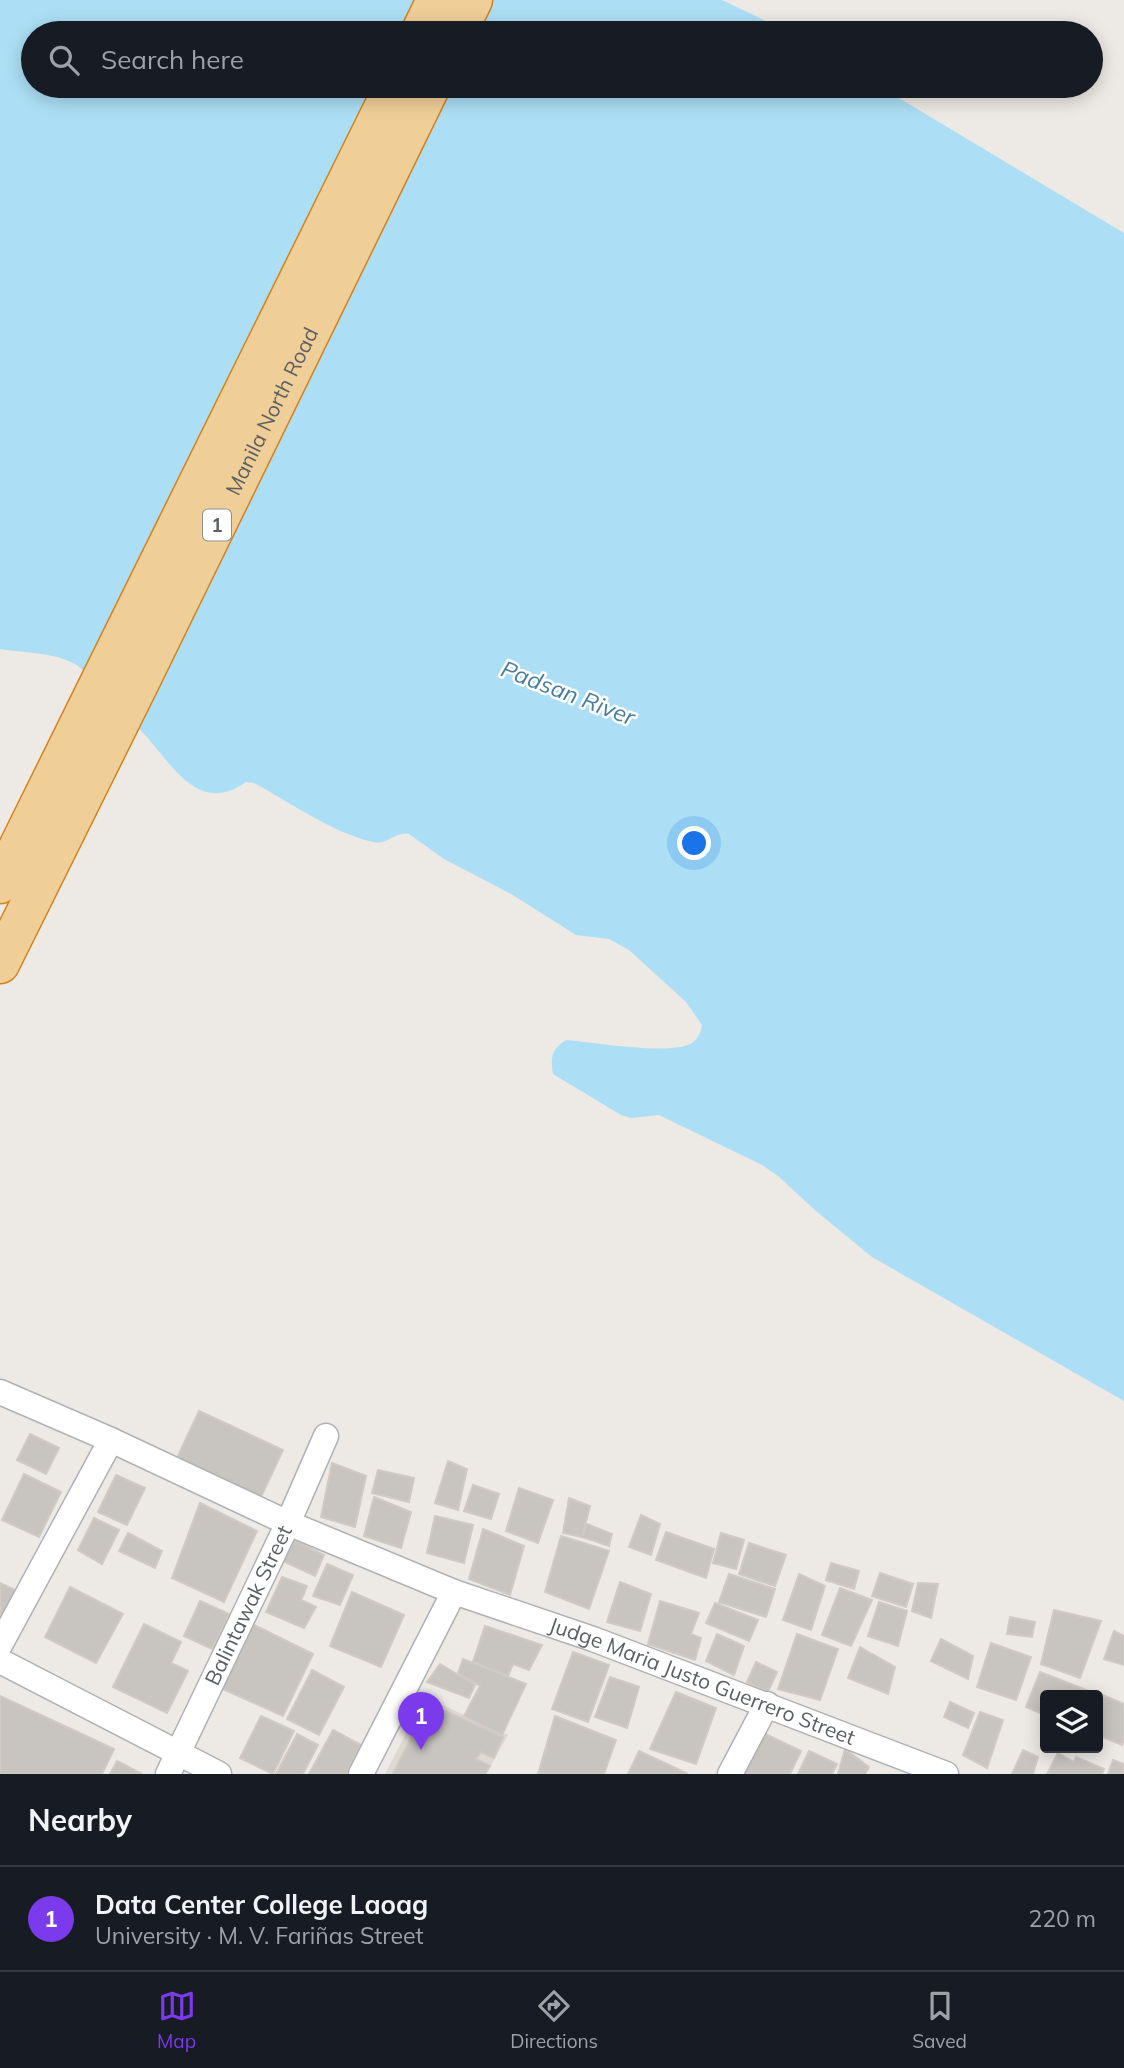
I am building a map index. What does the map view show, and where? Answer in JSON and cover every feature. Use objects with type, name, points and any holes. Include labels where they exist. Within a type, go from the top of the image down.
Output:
[{"type":"highway","points":[[426,21],[436,0]]},
{"type":"highway","points":[[463,21],[473,0]]},
{"type":"highway","name":"Manila North Road","points":[[0,884],[388,98]]},
{"type":"highway","name":"Manila North Road","points":[[0,964],[425,98]]},
{"type":"street","name":"Judge Maria Justo Guerrero Street","points":[[0,1392],[111,1440],[288,1523],[454,1592],[593,1639],[946,1774]]},
{"type":"street","name":"Balintawak Street","points":[[174,1764],[288,1523],[326,1436]]},
{"type":"street","points":[[0,1645],[111,1440]]},
{"type":"street","points":[[361,1774],[454,1592]]},
{"type":"street","points":[[0,1661],[174,1764],[219,1774]]},
{"type":"street","points":[[730,1774],[767,1704]]},
{"type":"shaded area","points":[[425,1697],[508,1735],[486,1774],[385,1774]]},
{"type":"water","name":"Padsan River","points":[[0,0],[722,0],[766,21],[21,21],[21,98],[899,98],[1124,233],[1124,1401],[872,1257],[762,1165],[659,1115],[631,1118],[621,1115],[553,1074],[553,1054],[566,1040],[667,1048],[682,1047],[698,1037],[702,1025],[686,1002],[629,950],[609,939],[576,935],[511,894],[444,859],[409,834],[378,843],[357,837],[327,824],[254,783],[246,782],[231,790],[217,793],[204,791],[181,777],[139,728],[76,665],[47,655],[0,649]]},
{"type":"building","points":[[199,1411],[283,1450],[261,1497],[177,1458]]},
{"type":"building","points":[[30,1434],[59,1448],[46,1474],[17,1460]]},
{"type":"building","points":[[448,1461],[467,1469],[458,1510],[435,1503]]},
{"type":"building","points":[[332,1463],[366,1476],[355,1527],[321,1517]]},
{"type":"building","points":[[378,1470],[414,1478],[409,1502],[372,1493]]},
{"type":"building","points":[[24,1474],[61,1492],[39,1537],[2,1520]]},
{"type":"building","points":[[116,1475],[145,1488],[127,1525],[98,1512]]},
{"type":"building","points":[[473,1485],[499,1494],[491,1519],[464,1511]]},
{"type":"building","points":[[519,1488],[553,1500],[538,1543],[506,1531]]},
{"type":"building","points":[[374,1497],[411,1512],[401,1548],[364,1536]]},
{"type":"building","points":[[569,1498],[590,1506],[582,1537],[563,1533]]},
{"type":"building","points":[[200,1503],[257,1531],[224,1602],[172,1578]]},
{"type":"building","points":[[641,1515],[660,1524],[651,1555],[629,1547]]},
{"type":"building","points":[[435,1516],[473,1525],[464,1563],[427,1553]]},
{"type":"building","points":[[94,1518],[119,1530],[102,1564],[78,1550]]},
{"type":"building","points":[[587,1524],[612,1534],[609,1546],[582,1537]]},
{"type":"building","points":[[483,1529],[524,1546],[510,1595],[469,1579]]},
{"type":"building","points":[[666,1532],[714,1549],[706,1578],[656,1560]]},
{"type":"building","points":[[128,1533],[162,1551],[155,1568],[119,1551]]},
{"type":"building","points":[[721,1533],[744,1540],[736,1569],[713,1563]]},
{"type":"building","points":[[561,1536],[609,1551],[589,1609],[545,1592]]},
{"type":"building","points":[[293,1540],[324,1555],[315,1576],[283,1561]]},
{"type":"building","points":[[749,1543],[786,1555],[775,1586],[739,1574]]},
{"type":"building","points":[[831,1563],[859,1571],[854,1589],[826,1580]]},
{"type":"building","points":[[327,1564],[353,1575],[340,1605],[313,1596]]},
{"type":"building","points":[[880,1573],[913,1584],[906,1607],[872,1596]]},
{"type":"building","points":[[729,1574],[775,1589],[766,1617],[719,1602]]},
{"type":"building","points":[[799,1574],[825,1586],[811,1630],[783,1620]]},
{"type":"building","points":[[282,1577],[307,1586],[301,1600],[316,1607],[304,1628],[266,1612]]},
{"type":"building","points":[[620,1582],[651,1594],[640,1631],[607,1622]]},
{"type":"building","points":[[0,1583],[17,1591],[0,1623]]},
{"type":"building","points":[[918,1583],[938,1584],[931,1618],[912,1611]]},
{"type":"building","points":[[70,1587],[123,1614],[96,1663],[45,1637]]},
{"type":"building","points":[[840,1588],[872,1600],[851,1646],[822,1635]]},
{"type":"building","points":[[352,1592],[404,1615],[381,1667],[330,1646]]},
{"type":"building","points":[[200,1601],[229,1614],[212,1649],[184,1636]]},
{"type":"building","points":[[660,1601],[699,1613],[691,1634],[701,1638],[695,1660],[648,1644]]},
{"type":"building","points":[[879,1602],[907,1611],[898,1646],[868,1636]]},
{"type":"building","points":[[715,1603],[758,1620],[749,1641],[706,1623]]},
{"type":"building","points":[[1054,1610],[1101,1621],[1080,1678],[1041,1664]]},
{"type":"building","points":[[1010,1617],[1035,1622],[1032,1637],[1007,1634]]},
{"type":"building","points":[[246,1621],[313,1654],[283,1716],[216,1686]]},
{"type":"building","points":[[144,1624],[181,1642],[171,1663],[188,1671],[167,1713],[113,1687]]},
{"type":"building","points":[[485,1626],[542,1645],[529,1670],[513,1664],[508,1676],[473,1662]]},
{"type":"building","points":[[1114,1631],[1124,1636],[1124,1665],[1104,1659]]},
{"type":"building","points":[[717,1634],[744,1646],[734,1675],[706,1661]]},
{"type":"building","points":[[797,1634],[838,1649],[820,1700],[778,1689]]},
{"type":"building","points":[[941,1639],[973,1656],[968,1679],[931,1661]]},
{"type":"building","points":[[991,1643],[1031,1657],[1016,1700],[977,1687]]},
{"type":"building","points":[[860,1647],[895,1667],[888,1694],[848,1678]]},
{"type":"building","points":[[573,1652],[609,1665],[588,1722],[552,1709]]},
{"type":"building","points":[[463,1659],[526,1684],[502,1735],[464,1716],[480,1686],[458,1673]]},
{"type":"building","points":[[756,1662],[777,1672],[768,1692],[747,1682]]},
{"type":"building","points":[[440,1664],[475,1685],[469,1698],[427,1682]]},
{"type":"building","points":[[312,1670],[344,1687],[319,1735],[287,1719]]},
{"type":"building","points":[[1040,1672],[1086,1690],[1040,1690],[1040,1713],[1026,1707]]},
{"type":"building","points":[[610,1677],[639,1687],[627,1728],[595,1717]]},
{"type":"building","points":[[676,1692],[716,1708],[696,1764],[650,1749]]},
{"type":"building","points":[[1103,1695],[1124,1704],[1122,1745],[1103,1737]]},
{"type":"building","points":[[0,1696],[114,1749],[102,1774],[0,1774]]},
{"type":"building","points":[[950,1702],[974,1713],[968,1728],[944,1717]]},
{"type":"building","points":[[428,1703],[503,1737],[494,1758],[481,1752],[476,1759],[490,1766],[485,1774],[393,1774]]},
{"type":"building","points":[[980,1712],[1003,1720],[987,1768],[963,1755]]},
{"type":"building","points":[[261,1716],[294,1731],[273,1774],[240,1758]]},
{"type":"building","points":[[555,1716],[616,1740],[604,1774],[538,1774]]},
{"type":"building","points":[[333,1730],[361,1745],[346,1774],[309,1774]]},
{"type":"building","points":[[761,1732],[801,1751],[790,1774],[742,1774]]},
{"type":"building","points":[[297,1734],[318,1745],[303,1774],[276,1774]]},
{"type":"building","points":[[845,1749],[869,1767],[865,1774],[838,1774]]},
{"type":"building","points":[[1023,1750],[1038,1757],[1033,1774],[1012,1774]]},
{"type":"building","points":[[639,1751],[688,1774],[628,1774]]},
{"type":"building","points":[[809,1751],[837,1764],[832,1774],[798,1774]]},
{"type":"building","points":[[1058,1753],[1074,1762],[1076,1757],[1104,1769],[1102,1774],[1047,1774]]},
{"type":"building","points":[[1113,1760],[1124,1764],[1124,1774],[1108,1774]]},
{"type":"building","points":[[117,1761],[142,1774],[110,1774]]},
{"type":"place","name":"Data Center College Laoag","points":[[421,1750]]}]
